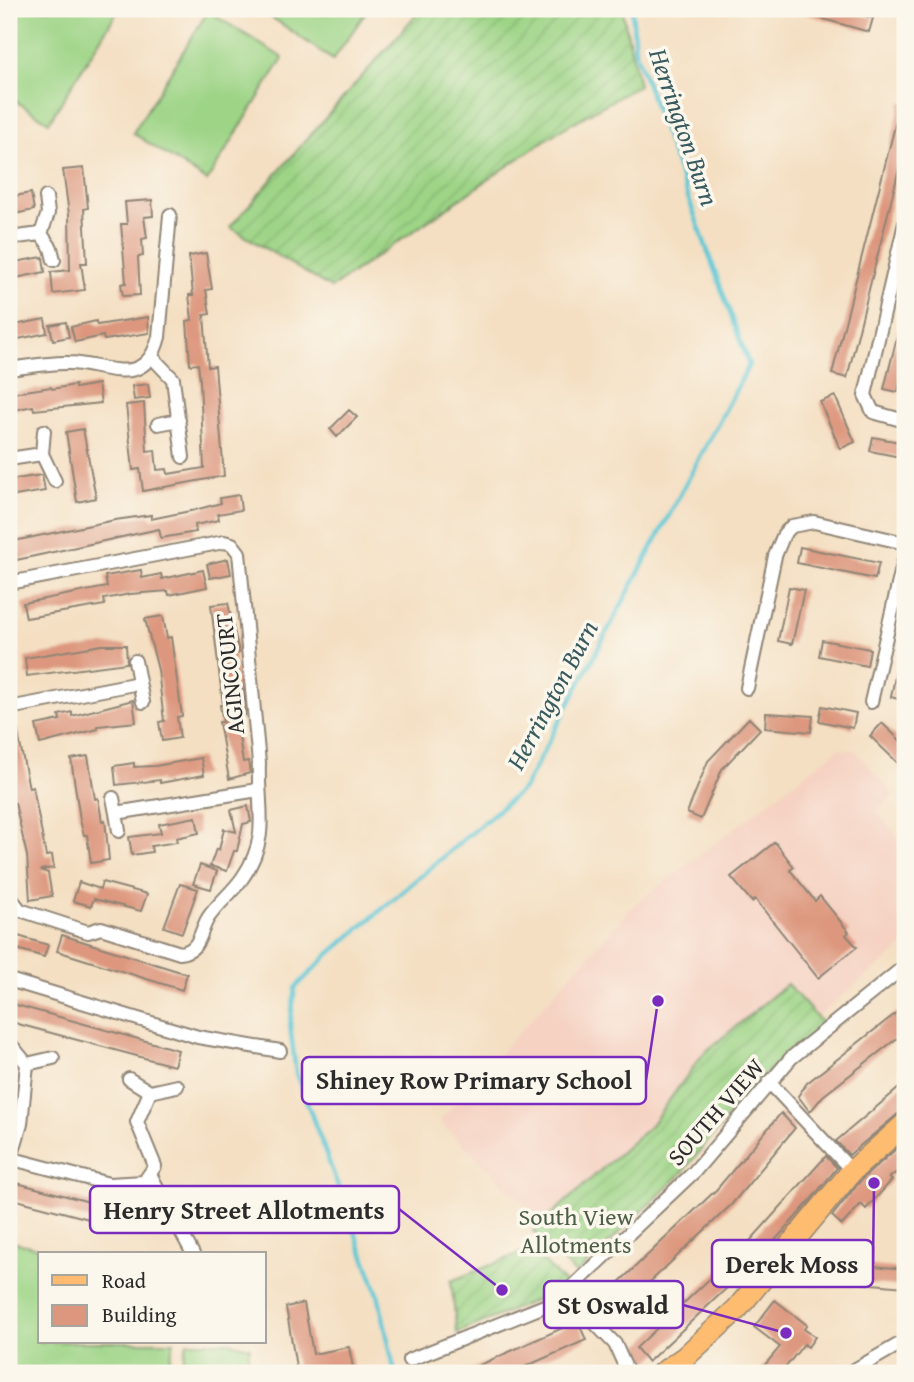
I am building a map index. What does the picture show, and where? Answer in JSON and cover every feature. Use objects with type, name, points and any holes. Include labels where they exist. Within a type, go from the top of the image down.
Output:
[{"type":"main road","points":[[662,1373],[685,1357],[737,1310],[852,1171],[905,1124]]},
{"type":"street","points":[[41,234],[48,213],[46,197]]},
{"type":"street","points":[[9,369],[69,363],[125,372],[144,363],[151,356],[159,337],[170,215]]},
{"type":"street","points":[[905,223],[865,395],[873,412],[905,421]]},
{"type":"street","points":[[9,238],[41,234]]},
{"type":"street","points":[[41,234],[51,248],[54,260]]},
{"type":"street","points":[[151,356],[173,379],[183,457]]},
{"type":"street","points":[[158,424],[179,420]]},
{"type":"street","points":[[44,431],[42,454],[55,481]]},
{"type":"street","points":[[9,459],[42,454]]},
{"type":"street","points":[[747,688],[775,556],[784,534],[792,526],[814,522],[905,543]]},
{"type":"street","name":"AGINCOURT","points":[[9,583],[224,542],[232,544],[239,553],[259,763],[258,790],[264,820],[262,836],[251,865],[208,918],[196,947],[189,951],[180,953],[101,928],[88,932],[20,909],[9,896]]},
{"type":"street","points":[[871,702],[905,555]]},
{"type":"street","points":[[135,661],[143,702]]},
{"type":"street","points":[[9,708],[139,683]]},
{"type":"street","points":[[116,813],[258,790]]},
{"type":"street","points":[[113,798],[119,831]]},
{"type":"street","name":"SOUTH VIEW","points":[[409,1360],[552,1303],[566,1293],[694,1172],[790,1058],[905,966]]},
{"type":"street","points":[[9,980],[198,1037],[280,1051]]},
{"type":"street","points":[[12,1046],[27,1064],[21,1124],[10,1158],[109,1184],[144,1182],[155,1166],[137,1122],[149,1091]]},
{"type":"street","points":[[27,1064],[52,1058]]},
{"type":"street","points":[[129,1079],[149,1091],[177,1086]]},
{"type":"street","points":[[769,1082],[852,1171]]},
{"type":"street","points":[[150,1174],[192,1252]]},
{"type":"street","points":[[566,1293],[615,1344],[628,1373]]},
{"type":"street","points":[[849,1373],[905,1341]]},
{"type":"shaded area","points":[[838,749],[855,750],[894,795],[877,811],[905,846],[905,945],[817,1017],[787,984],[703,1054],[651,1125],[542,1221],[439,1121],[634,905]]},
{"type":"green space","points":[[9,9],[119,9],[49,122],[9,97]]},
{"type":"green space","points":[[260,9],[368,9],[333,60]]},
{"type":"green space","points":[[421,9],[622,9],[639,85],[557,132],[331,288],[230,227]]},
{"type":"green space","points":[[208,11],[283,58],[207,181],[133,133]]},
{"type":"green space","name":"South View Allotments","points":[[787,984],[823,1024],[756,1083],[681,1174],[576,1274],[533,1231],[651,1125],[703,1054]]},
{"type":"green space","points":[[9,1241],[54,1252],[38,1252],[38,1344],[173,1344],[166,1373],[9,1373]]},
{"type":"green space","points":[[531,1249],[565,1283],[541,1298],[457,1333],[451,1281]]},
{"type":"green space","points":[[187,1344],[237,1344],[250,1347],[244,1373],[180,1373]]},
{"type":"building","points":[[800,9],[839,9],[873,18],[869,32],[799,12]]},
{"type":"building","points":[[901,102],[905,102],[905,145],[847,378],[832,374]]},
{"type":"building","points":[[84,168],[88,208],[84,209],[87,263],[81,263],[85,290],[53,294],[51,272],[70,270],[69,214],[63,170]]},
{"type":"building","points":[[31,193],[34,210],[9,215],[9,197]]},
{"type":"building","points":[[152,200],[153,216],[144,217],[147,238],[142,239],[143,256],[138,257],[140,295],[123,296],[121,284],[126,283],[121,224],[127,224],[125,202]]},
{"type":"building","points":[[206,253],[212,289],[206,290],[210,314],[204,315],[208,367],[215,366],[224,476],[143,491],[140,469],[133,470],[126,405],[144,403],[147,451],[155,450],[157,470],[167,469],[168,474],[204,468],[200,381],[198,364],[190,365],[187,321],[192,320],[189,295],[193,295],[189,256]]},
{"type":"building","points":[[43,257],[45,272],[11,279],[9,263]]},
{"type":"building","points":[[148,317],[149,333],[104,340],[103,336],[75,342],[71,327],[96,321],[97,325]]},
{"type":"building","points":[[45,319],[47,333],[9,341],[9,326]]},
{"type":"building","points":[[901,321],[905,321],[905,360],[898,392],[884,389]]},
{"type":"building","points":[[66,322],[69,337],[53,340],[50,325]]},
{"type":"building","points":[[98,384],[101,403],[34,410],[33,406],[9,411],[9,395],[12,393]]},
{"type":"building","points":[[148,384],[150,398],[134,400],[132,386]]},
{"type":"building","points":[[835,396],[855,442],[840,449],[820,402]]},
{"type":"building","points":[[349,410],[357,417],[337,437],[330,429]]},
{"type":"building","points":[[83,429],[96,498],[77,502],[66,432]]},
{"type":"building","points":[[873,437],[905,443],[905,458],[870,451]]},
{"type":"building","points":[[42,475],[45,491],[9,497],[9,480]]},
{"type":"building","points":[[239,495],[241,510],[218,514],[219,520],[195,525],[196,532],[161,538],[159,529],[12,561],[9,542],[115,520],[151,515],[151,519],[221,503],[220,498]]},
{"type":"building","points":[[800,547],[879,563],[875,579],[797,563]]},
{"type":"building","points":[[228,559],[231,574],[210,578],[207,564]]},
{"type":"building","points":[[141,570],[142,578],[161,574],[162,579],[203,570],[207,587],[169,595],[168,591],[130,594],[104,599],[105,605],[26,618],[23,603],[107,587],[105,576]]},
{"type":"building","points":[[789,587],[804,590],[792,644],[778,641]]},
{"type":"building","points":[[228,603],[239,653],[234,654],[238,684],[241,684],[244,697],[245,715],[237,716],[240,743],[243,762],[248,761],[250,773],[229,779],[219,722],[223,722],[220,705],[223,705],[211,605]]},
{"type":"building","points":[[163,616],[167,638],[171,637],[182,716],[177,717],[180,738],[162,741],[159,722],[164,721],[158,670],[145,619]]},
{"type":"building","points":[[822,640],[870,649],[867,666],[819,656]]},
{"type":"building","points":[[102,645],[126,645],[127,663],[27,676],[25,658]]},
{"type":"building","points":[[900,652],[905,653],[905,701],[891,697]]},
{"type":"building","points":[[133,700],[136,722],[97,726],[98,729],[40,744],[36,725],[60,720],[59,715],[72,712],[72,716]]},
{"type":"building","points":[[822,706],[856,713],[853,728],[819,721]]},
{"type":"building","points":[[766,713],[813,716],[811,732],[765,728]]},
{"type":"building","points":[[749,718],[760,729],[722,769],[701,819],[687,813],[708,761]]},
{"type":"building","points":[[9,719],[15,719],[29,788],[33,787],[46,856],[52,855],[54,868],[40,870],[48,873],[52,896],[30,900],[27,856],[15,803],[11,804],[9,793]]},
{"type":"building","points":[[882,723],[905,745],[905,770],[870,736]]},
{"type":"building","points":[[88,756],[95,799],[98,798],[102,821],[105,820],[109,860],[91,863],[87,835],[84,835],[80,820],[71,759]]},
{"type":"building","points":[[201,758],[204,775],[160,783],[160,780],[116,785],[114,766],[134,763],[134,767],[155,766]]},
{"type":"building","points":[[248,806],[251,822],[243,824],[237,851],[234,851],[227,871],[210,866],[216,849],[219,850],[224,829],[236,832],[231,810]]},
{"type":"building","points":[[196,817],[199,833],[176,838],[177,842],[151,846],[152,852],[132,855],[129,837],[161,833],[159,824]]},
{"type":"building","points":[[775,842],[794,867],[790,870],[815,901],[820,896],[849,932],[846,935],[857,947],[818,978],[755,899],[752,902],[731,877]]},
{"type":"building","points":[[200,865],[217,871],[211,889],[193,884]]},
{"type":"building","points":[[79,882],[100,889],[102,882],[147,894],[141,911],[94,899],[91,906],[73,901]]},
{"type":"building","points":[[180,884],[198,889],[182,933],[164,927]]},
{"type":"building","points":[[62,935],[187,974],[182,990],[57,951]]},
{"type":"building","points":[[18,936],[48,945],[44,957],[14,948]]},
{"type":"building","points":[[9,1003],[178,1050],[174,1066],[18,1024],[9,1020]]},
{"type":"building","points":[[905,1006],[905,1032],[823,1096],[810,1112],[798,1096],[807,1083]]},
{"type":"building","points":[[905,1083],[905,1108],[849,1155],[836,1141]]},
{"type":"building","points":[[781,1113],[795,1128],[732,1204],[609,1321],[594,1306],[717,1189]]},
{"type":"building","points":[[905,1141],[905,1166],[889,1178],[892,1180],[866,1209],[861,1204],[842,1225],[832,1216],[861,1180]]},
{"type":"building","points":[[826,1156],[837,1168],[809,1202],[763,1254],[648,1362],[636,1348],[750,1241]]},
{"type":"building","points":[[9,1181],[147,1217],[142,1233],[9,1198]]},
{"type":"building","points":[[851,1264],[905,1269],[905,1287],[850,1282]]},
{"type":"building","points":[[775,1300],[807,1325],[804,1329],[815,1337],[808,1347],[804,1344],[781,1373],[758,1373],[780,1347],[754,1327]]},
{"type":"building","points":[[304,1303],[313,1354],[349,1347],[354,1373],[297,1373],[286,1307]]},
{"type":"building","points":[[578,1321],[586,1340],[513,1372],[462,1373]]},
{"type":"waterway","name":"Herrington Burn","points":[[395,1373],[378,1294],[296,1073],[290,1026],[295,988],[328,955],[524,788],[749,365],[635,51],[632,9]]},
{"type":"place","name":"Shiney Row Primary School","points":[[658,1001]]},
{"type":"place","name":"Derek Moss","points":[[874,1183]]},
{"type":"place","name":"Henry Street Allotments","points":[[502,1290]]},
{"type":"place","name":"St Oswald","points":[[786,1333]]}]
